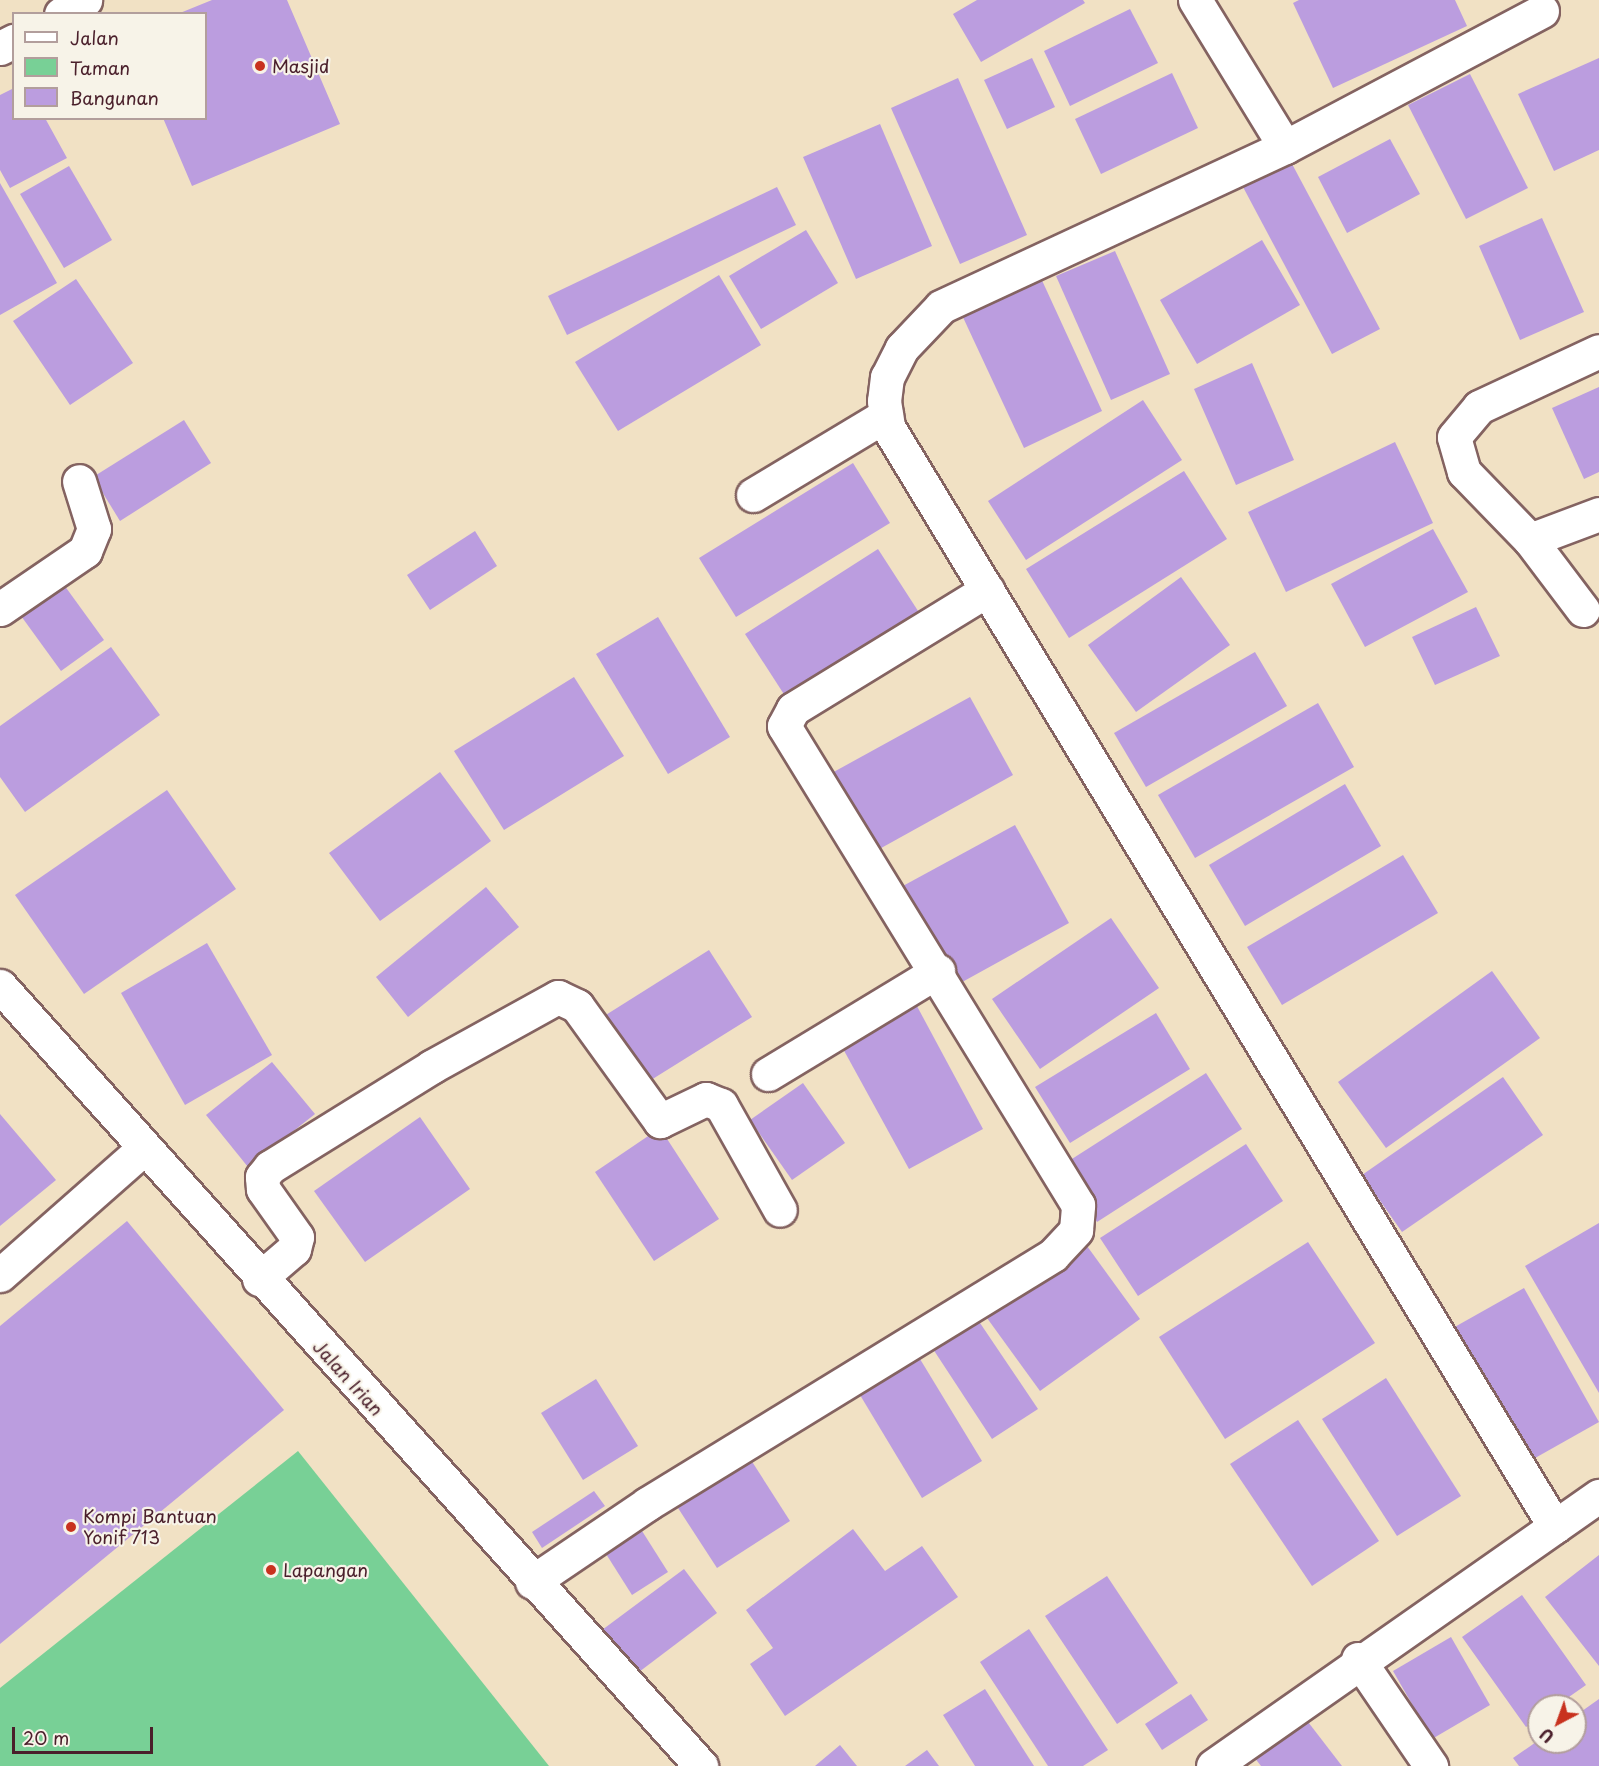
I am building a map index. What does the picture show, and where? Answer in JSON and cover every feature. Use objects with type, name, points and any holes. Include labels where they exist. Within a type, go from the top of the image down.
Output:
[{"type":"street","points":[[65,12],[85,0]]},
{"type":"street","points":[[1195,0],[1285,147]]},
{"type":"street","points":[[1542,10],[1285,147],[941,307],[902,348],[887,377],[886,415],[888,427],[1554,1527]]},
{"type":"street","points":[[1583,610],[1530,540],[1464,472],[1454,437],[1479,407],[1599,351]]},
{"type":"street","points":[[753,495],[886,415]]},
{"type":"street","points":[[0,609],[85,551],[94,529],[79,481]]},
{"type":"street","points":[[1530,540],[1599,514]]},
{"type":"street","points":[[532,1582],[647,1504],[1068,1243],[1080,1218],[1078,1205],[938,971],[784,726],[793,709],[987,590]]},
{"type":"street","points":[[768,1074],[938,971]]},
{"type":"street","name":"Jalan Irian","points":[[0,986],[142,1150],[701,1766]]},
{"type":"street","points":[[259,1279],[294,1249],[297,1237],[263,1189],[262,1177],[270,1167],[451,1054],[558,997],[577,1006],[660,1121],[706,1099],[721,1106],[780,1210]]},
{"type":"street","points":[[0,1275],[142,1150]]},
{"type":"street","points":[[1213,1766],[1358,1659],[1599,1496]]},
{"type":"street","points":[[1358,1659],[1431,1766]]},
{"type":"green space","name":"Lapangan","points":[[298,1451],[549,1766],[0,1766],[0,1688]]},
{"type":"building","name":"Masjid","points":[[212,0],[287,0],[340,124],[192,186],[164,120],[207,120],[207,12],[182,12]]},
{"type":"building","points":[[977,0],[1083,0],[1085,3],[981,62],[953,14]]},
{"type":"building","points":[[1299,0],[1455,0],[1467,26],[1333,88],[1293,3]]},
{"type":"building","points":[[1130,9],[1158,63],[1070,106],[1044,51]]},
{"type":"building","points":[[1032,58],[1055,107],[1007,129],[984,80]]},
{"type":"building","points":[[1599,58],[1599,150],[1554,171],[1518,94]]},
{"type":"building","points":[[1172,73],[1198,128],[1101,174],[1075,119]]},
{"type":"building","points":[[1470,74],[1528,188],[1466,219],[1408,105]]},
{"type":"building","points":[[958,78],[1027,235],[960,264],[891,108]]},
{"type":"building","points":[[12,89],[12,120],[46,120],[67,158],[10,188],[0,170],[0,95]]},
{"type":"building","points":[[880,124],[932,246],[856,279],[803,157]]},
{"type":"building","points":[[1390,139],[1420,194],[1347,233],[1318,177]]},
{"type":"building","points":[[1291,162],[1380,329],[1332,354],[1243,187]]},
{"type":"building","points":[[69,166],[112,240],[64,268],[20,194]]},
{"type":"building","points":[[0,183],[57,283],[0,315]]},
{"type":"building","points":[[777,187],[796,225],[567,335],[548,296]]},
{"type":"building","points":[[1542,218],[1584,312],[1520,340],[1479,246]]},
{"type":"building","points":[[806,230],[838,283],[761,329],[729,276]]},
{"type":"building","points":[[1262,240],[1300,305],[1197,364],[1160,300]]},
{"type":"building","points":[[1115,251],[1170,374],[1111,400],[1056,276]]},
{"type":"building","points":[[719,275],[761,345],[618,431],[575,362]]},
{"type":"building","points":[[1040,276],[1102,411],[1024,448],[961,313]]},
{"type":"building","points":[[76,279],[133,363],[70,405],[13,321]]},
{"type":"building","points":[[1252,363],[1294,460],[1236,485],[1194,389]]},
{"type":"building","points":[[1599,387],[1599,472],[1584,479],[1552,408]]},
{"type":"building","points":[[1143,400],[1182,460],[1026,560],[988,501]]},
{"type":"building","points":[[184,420],[211,463],[120,521],[93,477]]},
{"type":"building","points":[[1395,442],[1433,523],[1286,592],[1248,512]]},
{"type":"building","points":[[853,463],[890,523],[736,617],[699,558]]},
{"type":"building","points":[[1184,471],[1227,539],[1069,638],[1026,569]]},
{"type":"building","points":[[1433,529],[1468,592],[1365,647],[1331,584]]},
{"type":"building","points":[[475,531],[497,566],[430,610],[407,575]]},
{"type":"building","points":[[878,549],[920,614],[787,699],[745,634]]},
{"type":"building","points":[[1181,577],[1230,645],[1136,712],[1088,645]]},
{"type":"building","points":[[59,578],[104,640],[61,671],[16,609]]},
{"type":"building","points":[[1476,607],[1500,656],[1435,685],[1412,637]]},
{"type":"building","points":[[658,617],[730,737],[668,774],[596,654]]},
{"type":"building","points":[[111,647],[160,715],[25,812],[0,777],[0,726]]},
{"type":"building","points":[[1255,652],[1287,706],[1146,787],[1114,733]]},
{"type":"building","points":[[574,677],[624,756],[504,830],[454,751]]},
{"type":"building","points":[[970,697],[1013,775],[874,852],[830,774]]},
{"type":"building","points":[[1318,703],[1354,767],[1195,858],[1158,795]]},
{"type":"building","points":[[440,772],[491,841],[380,921],[329,853]]},
{"type":"building","points":[[1345,784],[1381,846],[1245,926],[1209,865]]},
{"type":"building","points":[[167,790],[236,889],[84,994],[15,895]]},
{"type":"building","points":[[1015,825],[1069,923],[955,986],[901,887]]},
{"type":"building","points":[[1403,855],[1438,913],[1282,1005],[1247,947]]},
{"type":"building","points":[[486,887],[519,927],[408,1017],[376,977]]},
{"type":"building","points":[[1111,918],[1159,988],[1040,1069],[992,999]]},
{"type":"building","points":[[207,943],[272,1055],[185,1105],[121,993]]},
{"type":"building","points":[[709,950],[752,1017],[643,1085],[601,1018]]},
{"type":"building","points":[[1492,971],[1540,1038],[1386,1148],[1338,1082]]},
{"type":"building","points":[[911,995],[983,1129],[909,1169],[836,1036]]},
{"type":"building","points":[[1156,1013],[1190,1069],[1070,1143],[1035,1087]]},
{"type":"building","points":[[272,1062],[315,1114],[248,1167],[206,1115]]},
{"type":"building","points":[[1206,1073],[1242,1129],[1097,1222],[1061,1166]]},
{"type":"building","points":[[1503,1077],[1543,1135],[1402,1232],[1362,1175]]},
{"type":"building","points":[[803,1083],[845,1143],[792,1180],[750,1120]]},
{"type":"building","points":[[0,1114],[56,1180],[0,1226]]},
{"type":"building","points":[[420,1117],[470,1189],[365,1262],[314,1191]]},
{"type":"building","points":[[660,1128],[719,1219],[654,1261],[595,1172]]},
{"type":"building","points":[[1246,1144],[1283,1201],[1138,1296],[1100,1238]]},
{"type":"building","name":"Kompi Bantuan Yonif 713","points":[[127,1221],[284,1410],[0,1644],[0,1326]]},
{"type":"building","points":[[1599,1223],[1599,1393],[1525,1266]]},
{"type":"building","points":[[1308,1242],[1375,1343],[1225,1439],[1159,1337]]},
{"type":"building","points":[[1087,1246],[1140,1319],[1040,1391],[987,1318]]},
{"type":"building","points":[[1524,1288],[1599,1422],[1521,1466],[1444,1333]]},
{"type":"building","points":[[978,1320],[1038,1409],[992,1439],[933,1349]]},
{"type":"building","points":[[920,1359],[982,1461],[922,1498],[860,1395]]},
{"type":"building","points":[[1386,1378],[1461,1496],[1397,1536],[1322,1419]]},
{"type":"building","points":[[596,1379],[638,1446],[583,1480],[541,1413]]},
{"type":"building","points":[[1298,1420],[1379,1541],[1312,1586],[1230,1464]]},
{"type":"building","points":[[751,1460],[790,1521],[717,1568],[678,1508]]},
{"type":"building","points":[[594,1491],[605,1506],[542,1548],[532,1532]]},
{"type":"building","points":[[637,1523],[668,1572],[632,1595],[601,1546]]},
{"type":"building","points":[[853,1529],[885,1571],[922,1546],[958,1597],[785,1716],[750,1664],[773,1648],[746,1610]]},
{"type":"building","points":[[1599,1555],[1599,1666],[1545,1597]]},
{"type":"building","points":[[684,1569],[717,1613],[631,1678],[598,1633]]},
{"type":"building","points":[[1107,1576],[1178,1683],[1117,1724],[1045,1616]]},
{"type":"building","points":[[1522,1595],[1586,1685],[1573,1694],[1527,1694],[1526,1727],[1462,1637]]},
{"type":"building","points":[[1029,1629],[1108,1750],[1083,1766],[1048,1766],[980,1662]]},
{"type":"building","points":[[1451,1637],[1490,1705],[1432,1739],[1393,1671]]},
{"type":"building","points":[[985,1689],[1034,1766],[975,1766],[943,1715]]},
{"type":"building","points":[[1191,1694],[1208,1720],[1162,1750],[1145,1724]]},
{"type":"building","points":[[1599,1699],[1599,1766],[1519,1766],[1513,1758],[1527,1748],[1527,1754],[1587,1754],[1587,1708]]},
{"type":"building","points":[[1305,1718],[1342,1766],[1261,1766],[1254,1757]]},
{"type":"building","points":[[840,1745],[857,1766],[815,1766]]},
{"type":"building","points":[[927,1750],[939,1766],[905,1766]]},
{"type":"place","name":"Masjid","points":[[260,66]]},
{"type":"place","name":"Kompi Bantuan Yonif 713","points":[[71,1527]]},
{"type":"place","name":"Lapangan","points":[[271,1570]]}]
